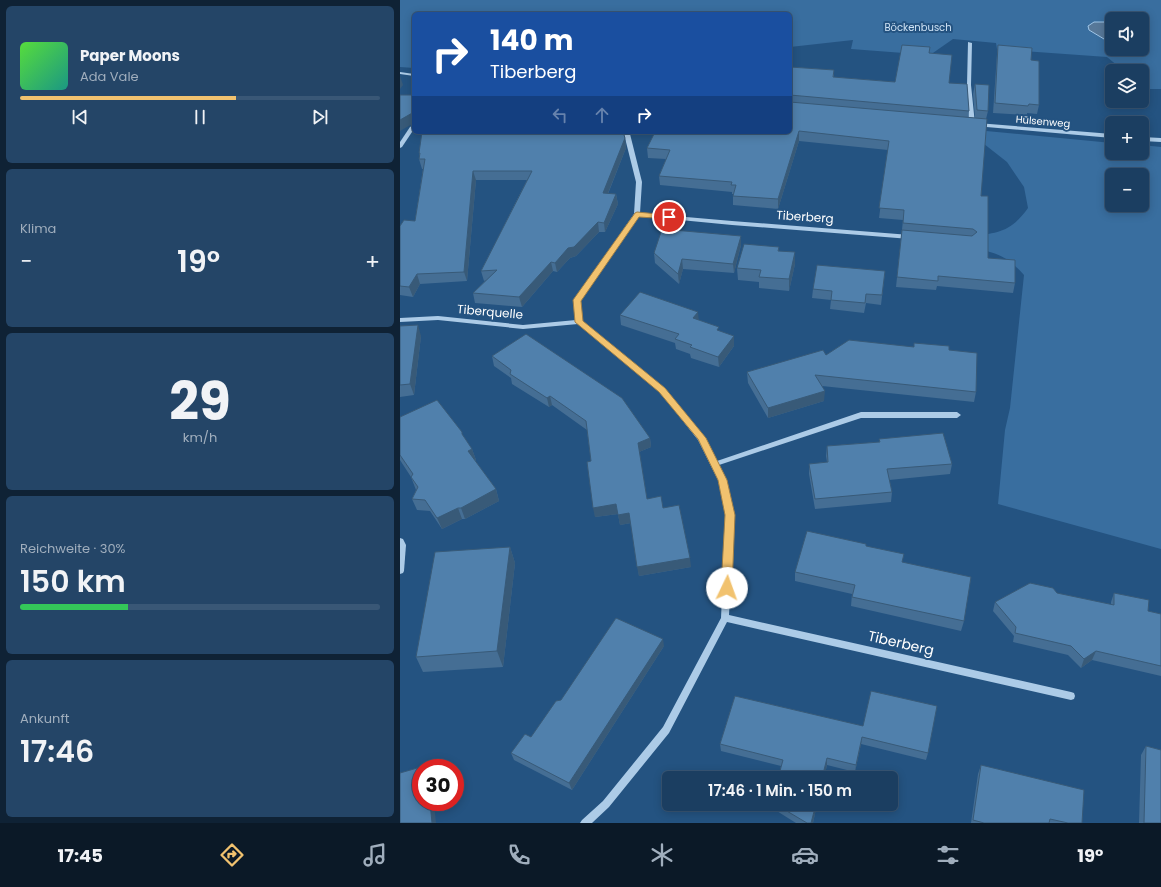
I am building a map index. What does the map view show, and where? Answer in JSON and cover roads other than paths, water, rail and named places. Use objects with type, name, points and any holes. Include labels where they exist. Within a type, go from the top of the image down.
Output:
[{"type":"street","points":[[970,43],[969,85],[972,124]]},
{"type":"street","points":[[400,73],[412,75]]},
{"type":"street","name":"Hülsenweg","points":[[964,124],[1105,135]]},
{"type":"street","points":[[400,146],[412,128]]},
{"type":"street","points":[[585,823],[606,804],[666,730],[725,618],[730,515],[722,480],[715,464],[701,438],[662,390],[579,322],[577,300],[637,214],[639,182],[632,159],[627,134]]},
{"type":"street","points":[[1149,139],[1161,140]]},
{"type":"street","name":"Tiberberg","points":[[637,214],[917,238]]},
{"type":"street","name":"Tiberquelle","points":[[400,320],[438,318],[523,327],[579,322]]},
{"type":"street","points":[[715,464],[861,415],[957,416]]},
{"type":"street","points":[[400,541],[402,545],[400,571]]},
{"type":"street","name":"Tiberberg","points":[[725,618],[1071,696]]},
{"type":"park label","name":"Böckenbusch","points":[[918,27]]}]
